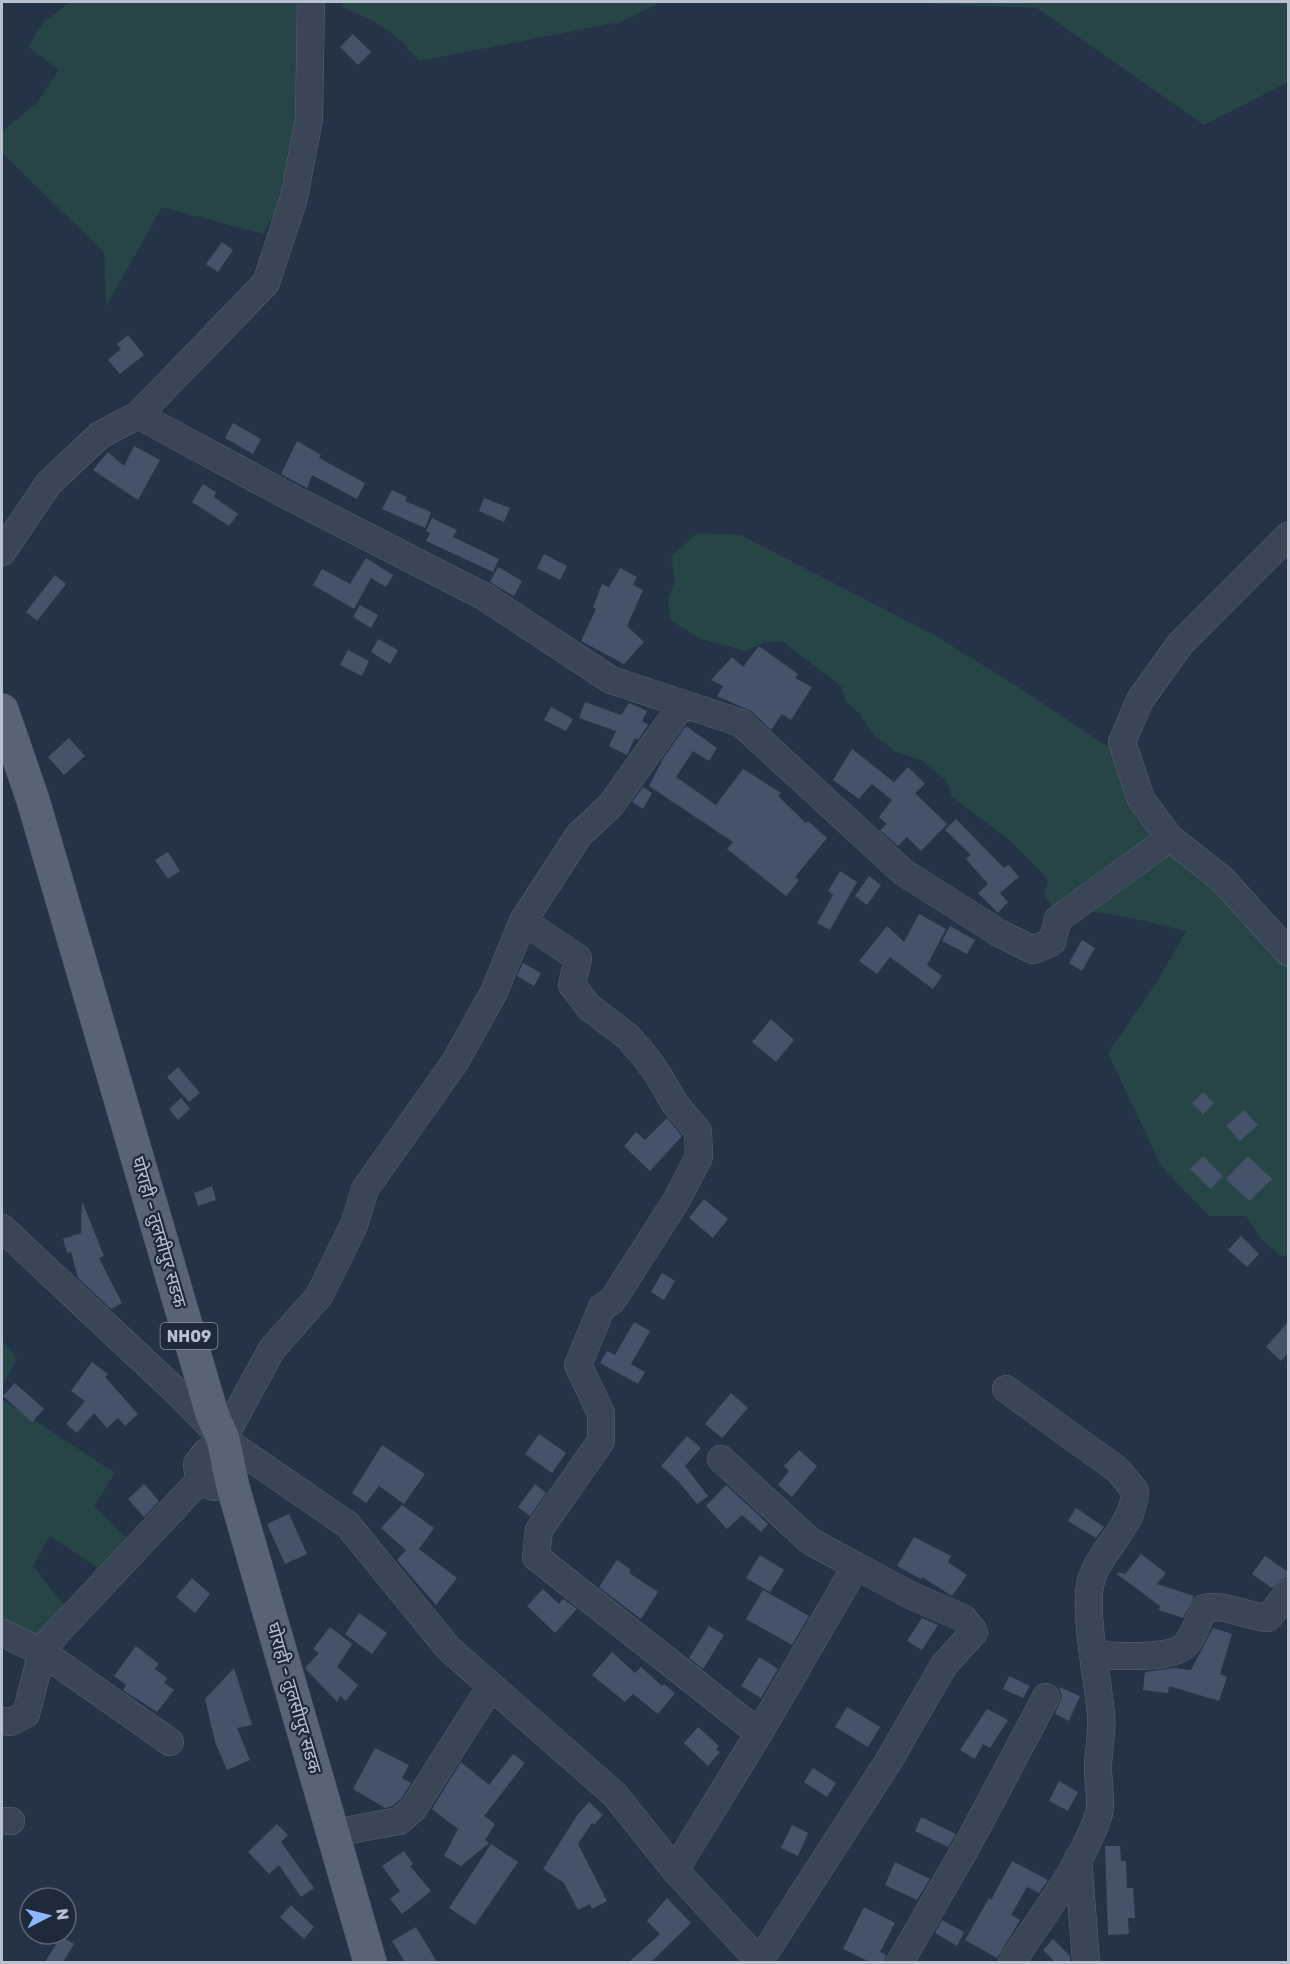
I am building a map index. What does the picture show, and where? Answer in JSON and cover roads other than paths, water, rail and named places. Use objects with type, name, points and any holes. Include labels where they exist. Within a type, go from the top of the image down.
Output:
[{"type":"main road","name":"घोराही - तुलसीपुर सडक","points":[[2,710],[33,800],[212,1414],[223,1439],[232,1487],[370,1962]]},
{"type":"street","points":[[2,552],[49,483],[100,435],[138,415],[266,283],[294,198],[309,119],[311,2]]},
{"type":"street","points":[[138,415],[288,496],[485,597],[611,680],[741,723],[903,872],[999,933],[1033,950],[1052,942],[1058,919],[1170,838]]},
{"type":"street","points":[[1288,536],[1180,644],[1140,700],[1122,742],[1141,799],[1170,838],[1222,879],[1288,952]]},
{"type":"street","points":[[2,1721],[11,1722],[26,1714],[42,1652],[50,1640],[199,1481],[197,1464],[206,1452],[223,1439],[272,1349],[319,1296],[354,1225],[365,1189],[455,1062],[494,992],[522,921],[579,836],[611,805],[682,705]]},
{"type":"street","points":[[522,921],[578,958],[572,985],[589,1006],[627,1036],[657,1073],[675,1104],[698,1131],[699,1157],[669,1211],[612,1301],[602,1307],[578,1365],[601,1413],[601,1441],[539,1530],[536,1557],[759,1733]]},
{"type":"street","points":[[2,1228],[178,1393],[223,1439],[348,1525],[448,1648],[615,1795],[675,1870],[760,1962],[888,1762],[944,1665],[974,1632],[963,1618],[912,1596],[810,1540],[721,1459]]},
{"type":"street","points":[[1006,1389],[1118,1470],[1135,1491],[1134,1508],[1115,1542],[1093,1572],[1089,1593],[1093,1655],[1101,1717],[1098,1764],[1099,1812],[1078,1858],[1012,1962]]},
{"type":"street","points":[[199,1481],[214,1487],[232,1487]]},
{"type":"street","points":[[675,1870],[759,1733],[856,1566]]},
{"type":"street","points":[[1093,1655],[1146,1656],[1176,1652],[1187,1644],[1204,1608],[1215,1606],[1252,1617],[1268,1618],[1288,1593]]},
{"type":"street","points":[[2,1633],[42,1652],[170,1742]]},
{"type":"street","points":[[333,1833],[399,1821],[413,1809],[491,1686]]},
{"type":"street","points":[[900,1962],[968,1844],[1046,1697]]},
{"type":"street","points":[[1078,1858],[1086,1962]]}]
